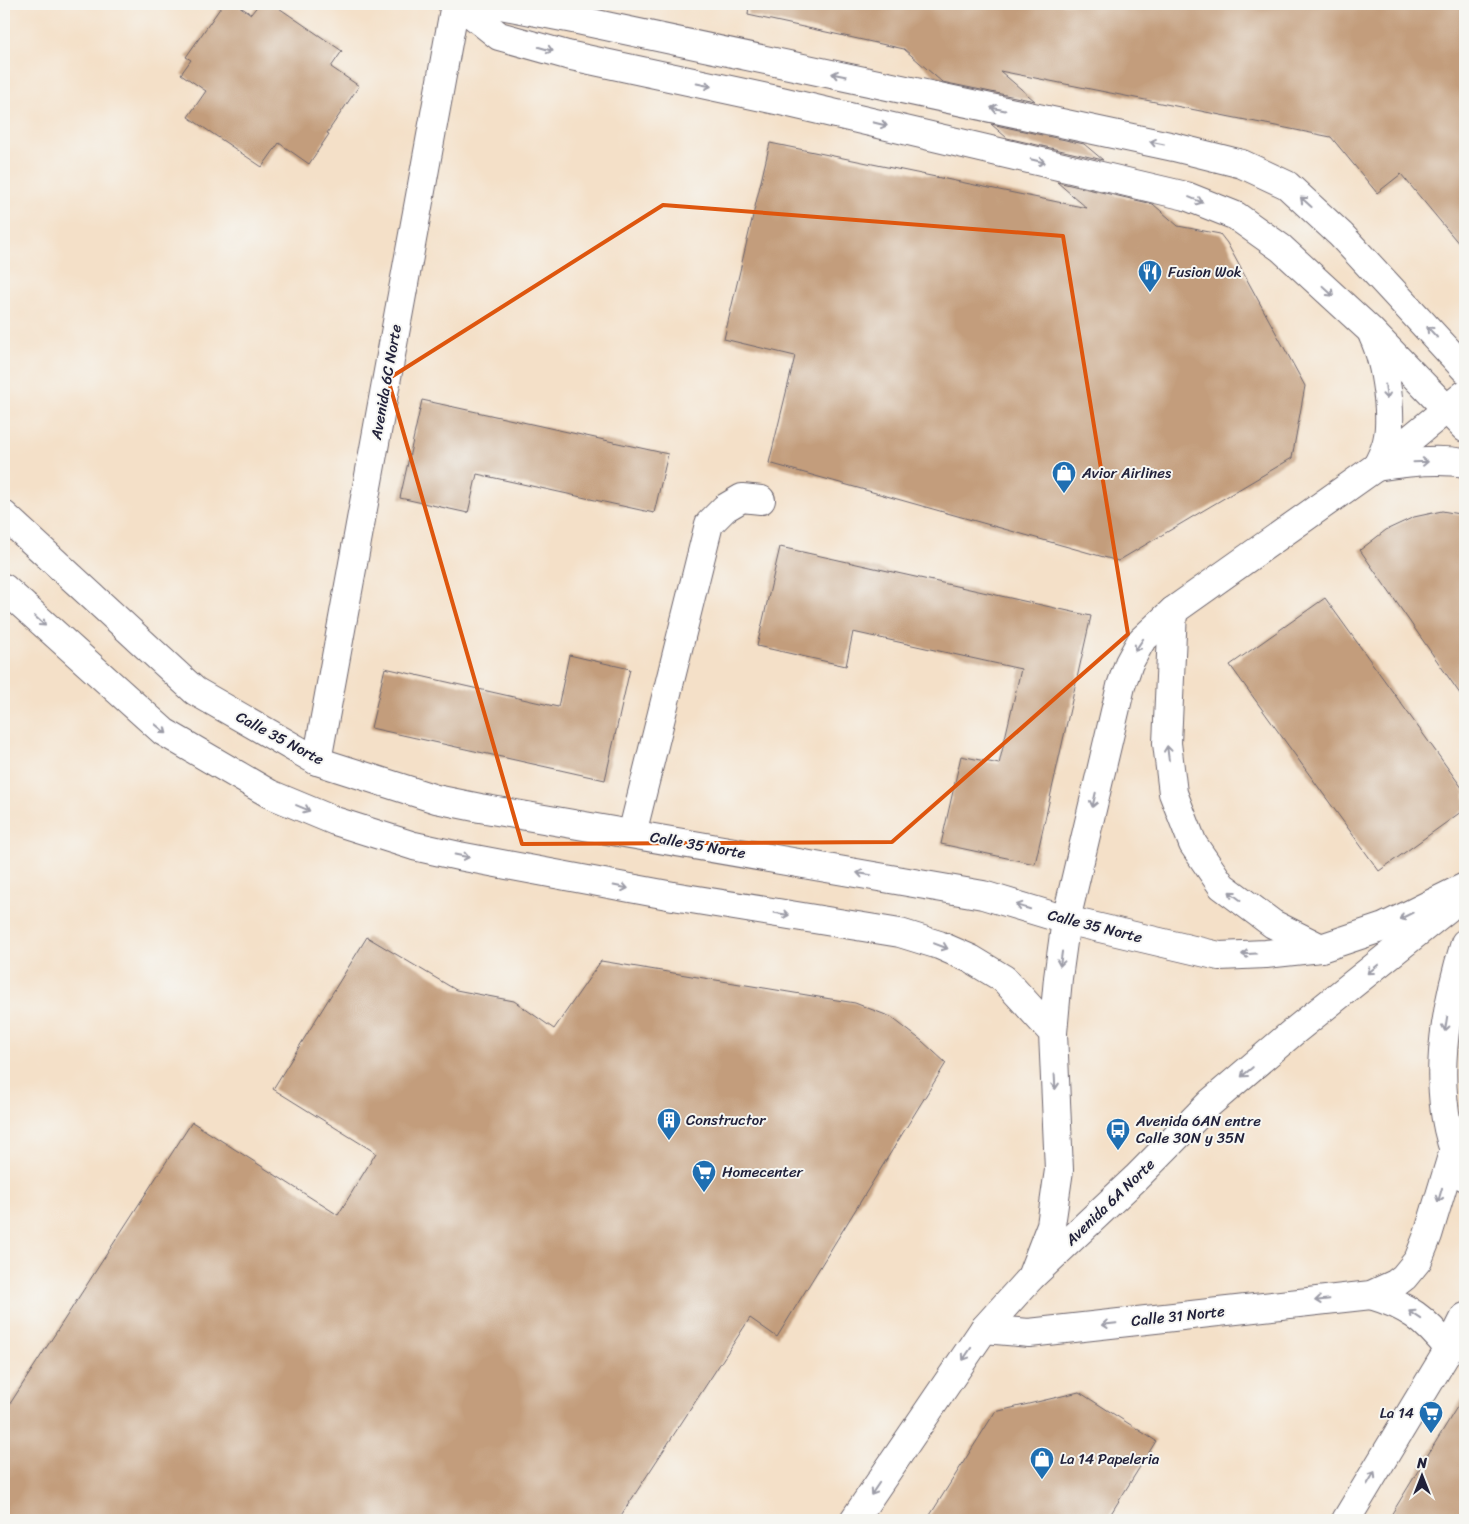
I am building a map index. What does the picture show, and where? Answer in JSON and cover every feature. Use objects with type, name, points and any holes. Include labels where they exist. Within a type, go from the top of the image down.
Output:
[{"type":"street","name":"Avenida 6C Norte","points":[[317,761],[455,4]]},
{"type":"street","points":[[459,4],[499,36],[567,55],[781,101],[1186,196],[1236,216],[1281,248],[1369,329],[1456,401],[1465,428]]},
{"type":"street","points":[[495,4],[572,18],[1174,147],[1242,164],[1287,185],[1341,235],[1465,369]]},
{"type":"street","points":[[1369,329],[1377,345],[1384,371],[1388,414],[1386,448],[1376,467]]},
{"type":"street","points":[[1031,1276],[1051,1225],[1059,1170],[1053,1033],[1066,920],[1099,776],[1128,663],[1141,641],[1173,611],[1376,467],[1456,401]]},
{"type":"street","points":[[1376,467],[1401,462],[1434,461],[1465,463]]},
{"type":"street","points":[[632,834],[709,524],[725,508],[742,498],[761,500]]},
{"type":"street","name":"Calle 35 Norte","points":[[4,515],[195,691],[317,761],[436,799],[983,895],[1066,920],[1219,956],[1266,954],[1321,948],[1384,927],[1465,887]]},
{"type":"street","points":[[4,588],[164,732],[270,794],[334,821],[414,846],[673,896],[900,934],[939,945],[971,959],[1004,979],[1053,1033]]},
{"type":"street","points":[[1173,611],[1167,743],[1173,793],[1192,844],[1222,886],[1273,924],[1321,948]]},
{"type":"street","name":"Avenida 6A Norte","points":[[854,1520],[984,1329],[1031,1276],[1136,1178],[1210,1103],[1292,1033],[1465,894]]},
{"type":"street","points":[[1465,943],[1448,1008],[1442,1063],[1442,1090],[1446,1117],[1454,1148],[1465,1176]]},
{"type":"street","points":[[1371,1295],[1395,1284],[1418,1260],[1428,1235],[1454,1148]]},
{"type":"street","points":[[1371,1295],[1396,1304],[1419,1317],[1449,1349]]},
{"type":"street","name":"Calle 31 Norte","points":[[984,1329],[1029,1333],[1371,1295]]},
{"type":"street","points":[[1346,1520],[1449,1349],[1465,1317]]},
{"type":"highlighted area","points":[[663,205],[1063,236],[1128,634],[892,842],[522,844],[388,379]]},
{"type":"building","points":[[223,4],[236,4],[251,14],[259,4],[273,4],[342,51],[331,67],[359,86],[327,133],[329,134],[309,164],[279,143],[262,167],[188,117],[206,91],[181,74],[191,60],[186,57]]},
{"type":"building","points":[[749,4],[1465,4],[1465,251],[1401,174],[1377,193],[1331,137],[1000,71],[1035,101],[942,82],[904,49],[748,15]]},
{"type":"building","points":[[991,124],[1084,144],[1103,160],[1007,138]]},
{"type":"building","points":[[770,143],[1087,208],[1057,182],[1153,204],[1178,226],[1220,234],[1227,243],[1305,386],[1292,458],[1118,561],[769,463],[795,356],[724,339]]},
{"type":"building","points":[[422,400],[668,454],[654,513],[477,474],[468,513],[400,498]]},
{"type":"building","points":[[1442,511],[1465,515],[1465,701],[1360,550],[1386,530],[1414,517]]},
{"type":"building","points":[[780,547],[1091,616],[1035,864],[941,844],[961,756],[999,764],[1021,669],[853,632],[846,666],[757,646]]},
{"type":"building","points":[[1325,598],[1465,792],[1465,809],[1379,871],[1230,665]]},
{"type":"building","points":[[569,655],[630,669],[605,780],[371,728],[385,668],[558,707]]},
{"type":"building","name":"Homecenter","points":[[367,937],[456,990],[514,1001],[554,1029],[601,961],[855,1003],[891,1017],[946,1063],[777,1337],[750,1318],[618,1520],[4,1520],[4,1413],[192,1122],[338,1215],[376,1153],[273,1089]]},
{"type":"building","name":"La 14 Papeleria","points":[[1079,1392],[1156,1441],[1107,1520],[927,1520],[995,1412]]},
{"type":"building","points":[[1465,1394],[1465,1520],[1388,1520]]},
{"type":"place","name":"Fusion Wok","points":[[1150,293]]},
{"type":"place","name":"Avior Airlines","points":[[1064,494]]},
{"type":"place","name":"Constructor","points":[[669,1141]]},
{"type":"place","name":"Avenida 6AN entre Calle 30N y 35N","points":[[1118,1151]]},
{"type":"place","name":"Homecenter","points":[[704,1193]]},
{"type":"place","name":"La 14","points":[[1431,1434]]},
{"type":"place","name":"La 14 Papeleria","points":[[1042,1480]]}]
